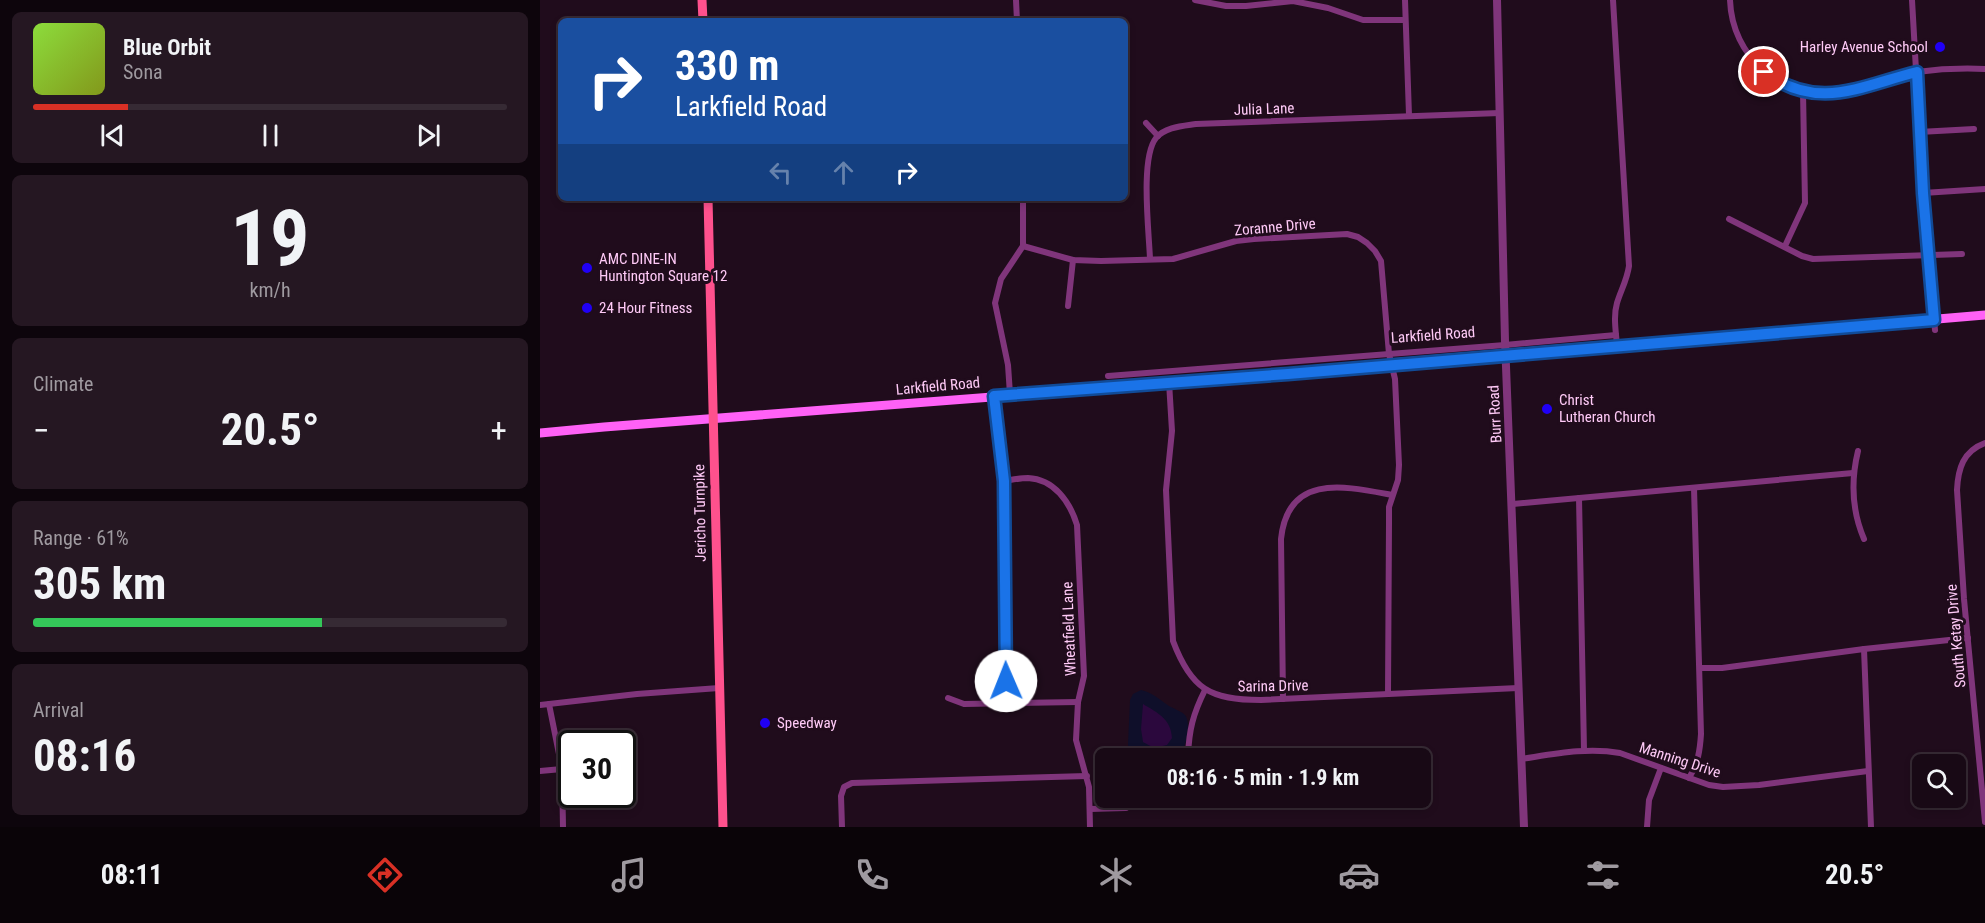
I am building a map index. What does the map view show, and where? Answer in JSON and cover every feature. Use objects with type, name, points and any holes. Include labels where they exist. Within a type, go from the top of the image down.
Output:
[{"type":"main road","points":[[702,0],[703,18]]},
{"type":"main road","name":"Jericho Turnpike","points":[[708,201],[723,827]]},
{"type":"main road","name":"Larkfield Road","points":[[540,434],[713,418],[1392,365],[1506,350],[1617,346],[1985,315]]},
{"type":"street","points":[[1016,0],[1017,18]]},
{"type":"street","points":[[1195,0],[1208,4],[1236,6],[1293,1],[1328,8],[1363,20],[1406,20]]},
{"type":"street","points":[[1405,0],[1409,115]]},
{"type":"street","name":"Burr Road","points":[[1497,0],[1506,350],[1524,827]]},
{"type":"street","points":[[1613,0],[1629,266],[1615,315],[1617,346]]},
{"type":"street","points":[[1730,0],[1734,29],[1751,59],[1774,79],[1803,92],[1839,93],[1917,72],[1985,69]]},
{"type":"street","points":[[1912,0],[1923,193],[1935,330]]},
{"type":"street","points":[[1785,246],[1805,203],[1803,92]]},
{"type":"street","name":"Julia Lane","points":[[1158,136],[1180,126],[1196,124],[1500,113]]},
{"type":"street","points":[[1146,123],[1158,136],[1149,156],[1147,180],[1150,259]]},
{"type":"street","points":[[1919,132],[1974,129]]},
{"type":"street","points":[[1923,193],[1985,189]]},
{"type":"street","points":[[1010,394],[1008,366],[995,303],[1001,279],[1023,246],[1023,201]]},
{"type":"street","points":[[1729,219],[1802,256],[1823,260],[1962,254]]},
{"type":"street","name":"Zoranne Drive","points":[[1023,246],[1073,260],[1173,259],[1236,241],[1334,234],[1358,237],[1376,251],[1381,261],[1389,354],[1395,379],[1399,465],[1398,480],[1392,495],[1389,523],[1388,694]]},
{"type":"street","points":[[1068,306],[1073,260]]},
{"type":"street","name":"Larkfield Road","points":[[1108,376],[1389,354],[1506,350],[1616,335]]},
{"type":"street","points":[[1169,382],[1172,431],[1166,490],[1173,641],[1180,661],[1190,676],[1205,690],[1194,712],[1189,748]]},
{"type":"street","points":[[994,396],[1004,481],[1006,703]]},
{"type":"street","name":"South Ketay Drive","points":[[1985,443],[1969,452],[1958,473],[1957,490],[1985,822]]},
{"type":"street","points":[[1858,451],[1853,473],[1857,523],[1864,539]]},
{"type":"street","points":[[1513,504],[1853,473]]},
{"type":"street","name":"Wheatfield Lane","points":[[1004,481],[1028,478],[1041,480],[1066,500],[1077,525],[1084,676],[1078,702],[1076,740],[1087,776],[1090,827]]},
{"type":"street","points":[[1283,699],[1281,538],[1283,521],[1289,508],[1299,498],[1311,492],[1340,486],[1392,495]]},
{"type":"street","points":[[1689,777],[1699,755],[1701,734],[1694,488]]},
{"type":"street","points":[[1579,498],[1584,750]]},
{"type":"street","points":[[1700,668],[1740,666],[1968,638]]},
{"type":"street","points":[[1864,649],[1871,827]]},
{"type":"street","points":[[540,705],[719,688]]},
{"type":"street","name":"Sarina Drive","points":[[1205,690],[1240,700],[1518,688]]},
{"type":"street","points":[[948,698],[964,704],[1078,702]]},
{"type":"street","points":[[549,704],[558,749]]},
{"type":"street","name":"Manning Drive","points":[[1521,759],[1584,750],[1605,750],[1716,786],[1738,787],[1868,771]]},
{"type":"street","points":[[1647,827],[1649,800],[1661,768]]},
{"type":"street","points":[[540,771],[558,769]]},
{"type":"street","points":[[842,826],[841,796],[844,787],[852,783],[1087,776]]},
{"type":"street","points":[[562,808],[563,827]]},
{"type":"street","points":[[1090,809],[1126,808]]},
{"type":"shaded area","points":[[1141,690],[1182,712],[1188,722],[1183,748],[1128,748],[1130,700],[1133,694]]},
{"type":"shaded area","points":[[1143,704],[1163,717],[1169,726],[1172,738],[1167,745],[1154,748],[1143,742],[1141,729]]},
{"type":"place","name":"Harley Avenue School","points":[[1940,47]]},
{"type":"place","name":"AMC DINE-IN Huntington Square 12","points":[[587,268]]},
{"type":"place","name":"24 Hour Fitness","points":[[587,308]]},
{"type":"place","name":"Christ Lutheran Church","points":[[1547,409]]},
{"type":"place","name":"Speedway","points":[[765,723]]},
{"type":"route","points":[[1006,681],[1004,481],[994,396],[1934,320],[1923,193],[1917,72],[1839,93],[1820,94],[1803,92],[1764,72]]}]
